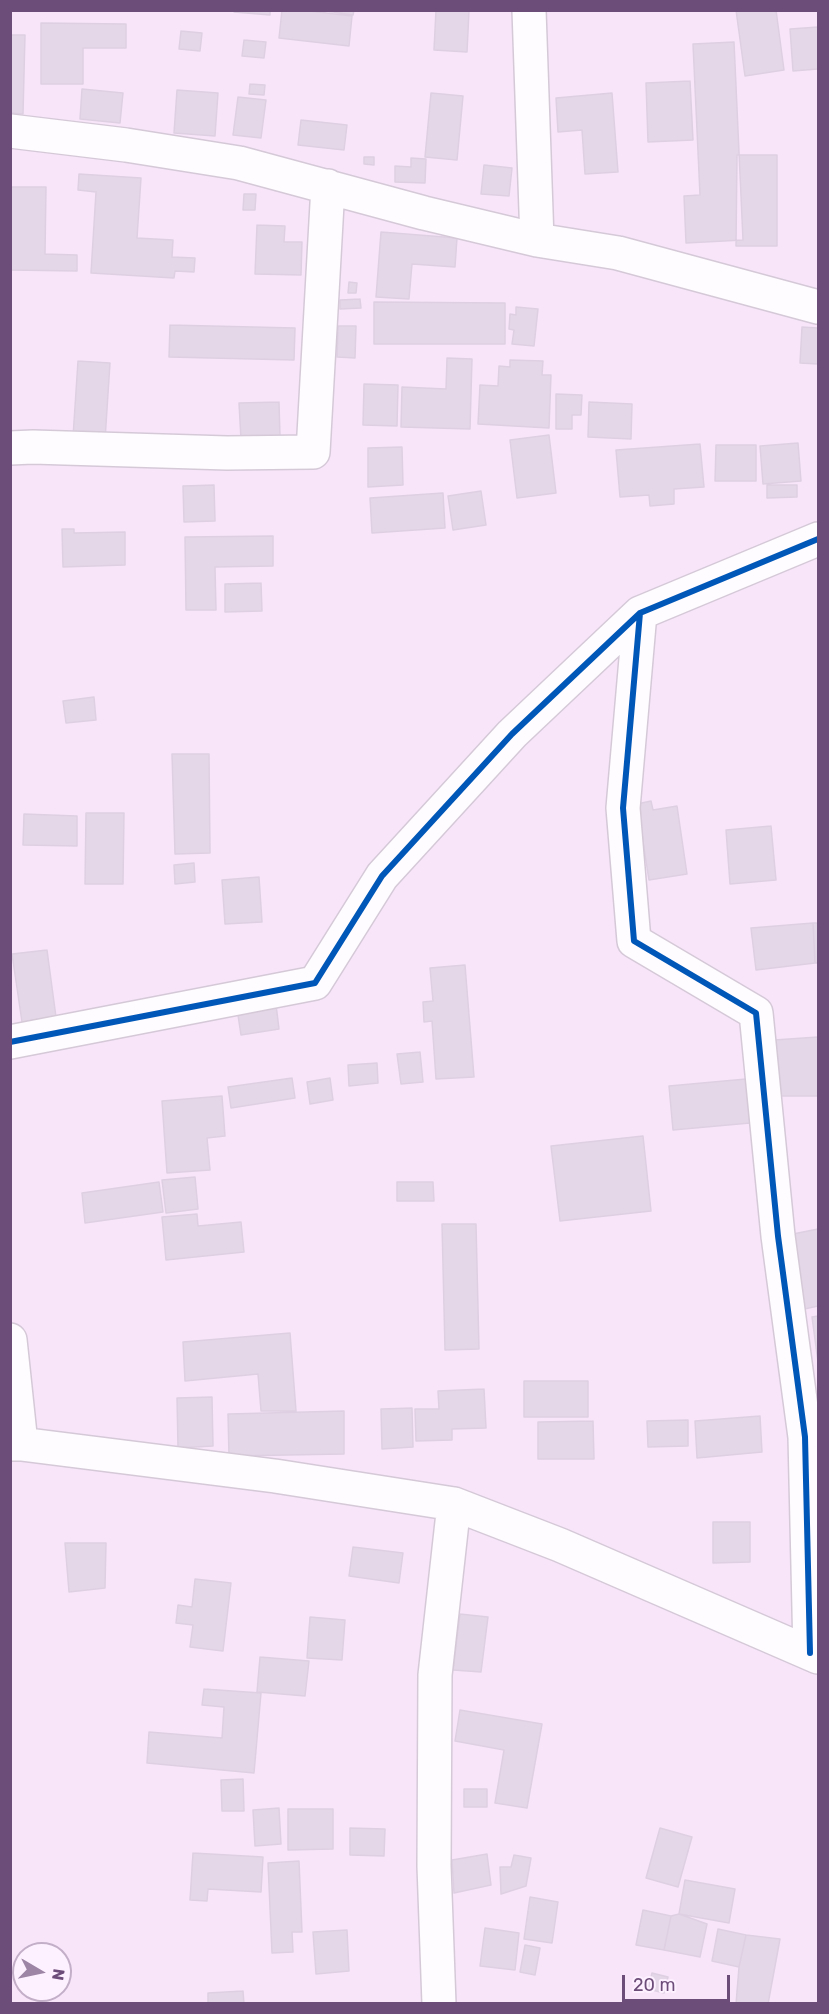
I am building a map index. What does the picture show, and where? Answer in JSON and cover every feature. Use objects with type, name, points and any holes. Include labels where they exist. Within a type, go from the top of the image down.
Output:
[{"type":"street","points":[[529,10],[537,240]]},
{"type":"street","points":[[10,131],[126,145],[239,163],[424,213],[537,240],[618,253],[819,307]]},
{"type":"street","points":[[10,448],[227,453],[313,452],[328,186]]},
{"type":"street","points":[[10,1042],[315,983],[382,876],[512,734],[640,613],[819,539]]},
{"type":"street","points":[[10,1340],[16,1444],[275,1476],[454,1504],[560,1545],[814,1655],[812,1436],[778,1236],[756,1013],[634,941],[623,808],[640,613]]},
{"type":"street","points":[[439,2004],[435,1866],[435,1675],[454,1504]]},
{"type":"shaded area","points":[[11,11],[818,11],[818,2003],[11,2004]]},
{"type":"building","points":[[234,10],[270,10],[270,15],[234,12]]},
{"type":"building","points":[[282,10],[352,16],[349,46],[279,38]]},
{"type":"building","points":[[320,10],[354,10],[353,15]]},
{"type":"building","points":[[436,10],[469,11],[467,52],[434,50]]},
{"type":"building","points":[[736,10],[776,10],[784,70],[745,76]]},
{"type":"building","points":[[41,23],[126,24],[126,48],[83,48],[83,84],[41,84]]},
{"type":"building","points":[[818,27],[818,69],[793,71],[790,29]]},
{"type":"building","points":[[181,31],[202,33],[200,51],[179,49]]},
{"type":"building","points":[[10,35],[25,35],[23,114],[10,113]]},
{"type":"building","points":[[244,40],[266,42],[264,58],[242,56]]},
{"type":"building","points":[[734,42],[743,240],[686,243],[684,196],[700,195],[693,44]]},
{"type":"building","points":[[690,81],[693,140],[648,142],[646,83]]},
{"type":"building","points":[[250,84],[265,85],[264,95],[249,94]]},
{"type":"building","points":[[82,89],[123,93],[120,123],[80,119]]},
{"type":"building","points":[[177,90],[218,93],[215,136],[174,133]]},
{"type":"building","points":[[431,93],[463,96],[457,160],[425,157]]},
{"type":"building","points":[[612,93],[618,172],[585,174],[582,130],[558,132],[556,98]]},
{"type":"building","points":[[238,97],[266,100],[261,138],[233,135]]},
{"type":"building","points":[[301,120],[347,125],[344,150],[298,145]]},
{"type":"building","points":[[737,155],[777,155],[777,246],[736,246]]},
{"type":"building","points":[[364,157],[374,157],[374,165],[364,164]]},
{"type":"building","points":[[411,158],[426,159],[425,183],[395,182],[395,166],[411,167]]},
{"type":"building","points":[[484,165],[512,168],[509,196],[481,194]]},
{"type":"building","points":[[79,174],[141,178],[137,238],[173,240],[172,257],[195,258],[194,272],[175,271],[174,278],[91,273],[96,192],[78,190]]},
{"type":"building","points":[[10,187],[46,187],[45,254],[77,255],[77,271],[10,270]]},
{"type":"building","points":[[244,194],[256,194],[255,210],[243,210]]},
{"type":"building","points":[[257,225],[285,226],[284,242],[302,242],[301,275],[255,274]]},
{"type":"building","points":[[381,232],[457,238],[455,267],[412,264],[409,299],[376,297]]},
{"type":"building","points":[[349,282],[357,283],[356,293],[348,293]]},
{"type":"building","points":[[360,299],[361,308],[340,309],[340,300]]},
{"type":"building","points":[[374,302],[505,303],[505,344],[374,344]]},
{"type":"building","points":[[516,307],[538,309],[534,346],[512,344],[514,330],[509,329],[510,314],[516,315]]},
{"type":"building","points":[[170,325],[295,328],[294,360],[169,357]]},
{"type":"building","points":[[338,326],[356,326],[355,358],[337,357]]},
{"type":"building","points":[[802,327],[818,328],[818,364],[800,363]]},
{"type":"building","points":[[447,358],[472,359],[470,429],[401,427],[402,387],[446,389]]},
{"type":"building","points":[[510,360],[543,361],[542,375],[551,375],[549,428],[478,424],[480,385],[498,386],[499,366],[510,367]]},
{"type":"building","points":[[78,361],[110,363],[105,440],[73,437]]},
{"type":"building","points":[[364,384],[398,385],[397,426],[363,425]]},
{"type":"building","points":[[556,394],[582,395],[581,415],[572,415],[572,429],[556,429]]},
{"type":"building","points":[[279,402],[280,437],[241,439],[239,403]]},
{"type":"building","points":[[589,402],[632,404],[631,439],[588,437]]},
{"type":"building","points":[[549,435],[556,493],[517,498],[510,440]]},
{"type":"building","points":[[798,443],[801,481],[763,484],[760,446]]},
{"type":"building","points":[[700,444],[704,487],[674,489],[674,504],[650,506],[649,495],[620,497],[616,450]]},
{"type":"building","points":[[716,445],[756,445],[756,481],[715,481]]},
{"type":"building","points":[[402,447],[403,485],[368,487],[368,448]]},
{"type":"building","points":[[214,485],[215,521],[184,522],[183,486]]},
{"type":"building","points":[[767,485],[797,485],[797,497],[767,498]]},
{"type":"building","points":[[481,491],[486,525],[453,530],[448,496]]},
{"type":"building","points":[[443,493],[445,528],[372,533],[370,498]]},
{"type":"building","points":[[62,529],[74,529],[74,533],[125,532],[125,565],[63,567]]},
{"type":"building","points":[[273,536],[273,566],[215,567],[216,610],[186,610],[185,537]]},
{"type":"building","points":[[261,583],[262,611],[225,612],[225,584]]},
{"type":"building","points":[[94,697],[96,720],[66,723],[63,701]]},
{"type":"building","points":[[172,754],[209,754],[210,853],[175,854]]},
{"type":"building","points":[[651,801],[653,810],[677,806],[687,874],[649,880],[637,804]]},
{"type":"building","points":[[86,813],[124,813],[123,884],[85,884]]},
{"type":"building","points":[[24,814],[77,816],[77,846],[23,845]]},
{"type":"building","points":[[771,826],[776,880],[730,884],[726,830]]},
{"type":"building","points":[[194,863],[195,882],[175,884],[174,865]]},
{"type":"building","points":[[259,877],[262,922],[225,924],[222,880]]},
{"type":"building","points":[[813,923],[815,963],[756,970],[751,928]]},
{"type":"building","points":[[813,923],[818,923],[818,963],[815,963]]},
{"type":"building","points":[[47,950],[56,1017],[22,1022],[12,954]]},
{"type":"building","points":[[465,965],[474,1077],[436,1079],[432,1021],[424,1022],[423,1002],[433,1001],[430,968]]},
{"type":"building","points":[[275,996],[279,1029],[241,1035],[236,1002]]},
{"type":"building","points":[[818,1037],[818,1096],[773,1096],[774,1040]]},
{"type":"building","points":[[420,1052],[423,1082],[401,1084],[397,1054]]},
{"type":"building","points":[[377,1063],[378,1083],[349,1086],[348,1065]]},
{"type":"building","points":[[292,1078],[295,1098],[231,1108],[228,1087]]},
{"type":"building","points":[[330,1078],[333,1100],[310,1104],[307,1082]]},
{"type":"building","points":[[746,1079],[750,1123],[673,1130],[669,1086]]},
{"type":"building","points":[[222,1096],[225,1136],[207,1138],[210,1170],[167,1173],[162,1101]]},
{"type":"building","points":[[643,1136],[651,1211],[560,1221],[551,1146]]},
{"type":"building","points":[[195,1177],[198,1209],[166,1213],[162,1180]]},
{"type":"building","points":[[159,1182],[163,1212],[85,1223],[82,1193]]},
{"type":"building","points":[[397,1182],[433,1182],[434,1201],[397,1201]]},
{"type":"building","points":[[197,1214],[198,1226],[241,1222],[244,1252],[166,1260],[162,1217]]},
{"type":"building","points":[[442,1224],[476,1224],[479,1349],[445,1350]]},
{"type":"building","points":[[818,1229],[818,1306],[800,1310],[788,1235]]},
{"type":"building","points":[[818,1316],[818,1362],[812,1317]]},
{"type":"building","points":[[290,1333],[296,1411],[261,1411],[258,1374],[185,1381],[183,1342]]},
{"type":"building","points":[[524,1381],[588,1381],[588,1417],[524,1417]]},
{"type":"building","points":[[484,1389],[486,1428],[452,1429],[452,1440],[416,1441],[415,1409],[439,1409],[438,1391]]},
{"type":"building","points":[[212,1397],[213,1446],[178,1448],[177,1398]]},
{"type":"building","points":[[412,1408],[413,1447],[382,1449],[381,1409]]},
{"type":"building","points":[[344,1411],[344,1454],[229,1456],[228,1414]]},
{"type":"building","points":[[760,1416],[762,1452],[697,1458],[695,1421]]},
{"type":"building","points":[[688,1420],[688,1446],[648,1447],[647,1421]]},
{"type":"building","points":[[593,1421],[594,1459],[538,1459],[538,1422]]},
{"type":"building","points":[[713,1522],[750,1522],[750,1562],[713,1563]]},
{"type":"building","points":[[65,1543],[106,1543],[105,1588],[69,1592]]},
{"type":"building","points":[[353,1547],[403,1553],[399,1583],[349,1576]]},
{"type":"building","points":[[195,1579],[231,1583],[223,1651],[190,1647],[193,1625],[176,1623],[178,1605],[192,1607]]},
{"type":"building","points":[[460,1614],[488,1617],[481,1672],[453,1670]]},
{"type":"building","points":[[310,1617],[345,1620],[342,1660],[307,1658]]},
{"type":"building","points":[[260,1657],[309,1661],[305,1696],[257,1692]]},
{"type":"building","points":[[204,1689],[261,1693],[254,1773],[147,1763],[149,1732],[222,1738],[224,1707],[202,1705]]},
{"type":"building","points":[[460,1710],[542,1724],[527,1808],[495,1803],[504,1750],[455,1741]]},
{"type":"building","points":[[243,1779],[244,1811],[222,1811],[221,1780]]},
{"type":"building","points":[[464,1789],[487,1789],[487,1807],[464,1807]]},
{"type":"building","points":[[279,1808],[281,1844],[255,1846],[253,1810]]},
{"type":"building","points":[[288,1809],[333,1809],[333,1849],[288,1850]]},
{"type":"building","points":[[350,1828],[385,1829],[384,1856],[350,1855]]},
{"type":"building","points":[[660,1828],[692,1837],[678,1887],[646,1878]]},
{"type":"building","points":[[193,1853],[263,1857],[261,1892],[208,1889],[207,1901],[190,1900]]},
{"type":"building","points":[[487,1854],[491,1885],[454,1893],[452,1860]]},
{"type":"building","points":[[514,1855],[531,1858],[526,1886],[501,1894],[500,1867],[511,1867]]},
{"type":"building","points":[[299,1861],[302,1932],[292,1932],[293,1952],[272,1953],[268,1863]]},
{"type":"building","points":[[685,1880],[735,1889],[729,1923],[679,1914]]},
{"type":"building","points":[[530,1897],[558,1902],[552,1943],[524,1939]]},
{"type":"building","points":[[643,1910],[671,1916],[664,1950],[636,1945]]},
{"type":"building","points":[[679,1914],[707,1924],[700,1957],[664,1950],[671,1916]]},
{"type":"building","points":[[485,1928],[519,1933],[515,1970],[480,1966]]},
{"type":"building","points":[[718,1929],[746,1935],[739,1967],[712,1961]]},
{"type":"building","points":[[347,1930],[349,1971],[316,1974],[313,1932]]},
{"type":"building","points":[[746,1935],[780,1939],[768,2004],[736,2004],[739,1967]]},
{"type":"building","points":[[525,1945],[540,1948],[535,1975],[520,1972]]},
{"type":"building","points":[[652,1973],[668,1977],[664,1993],[648,1989]]},
{"type":"building","points":[[243,1991],[244,2004],[208,2004],[208,1993]]},
{"type":"cycle path","points":[[10,1042],[315,983],[382,876],[512,734],[640,613],[818,539]]},
{"type":"cycle path","points":[[640,613],[623,808],[634,941],[756,1013],[778,1236],[805,1437],[810,1653]]}]
